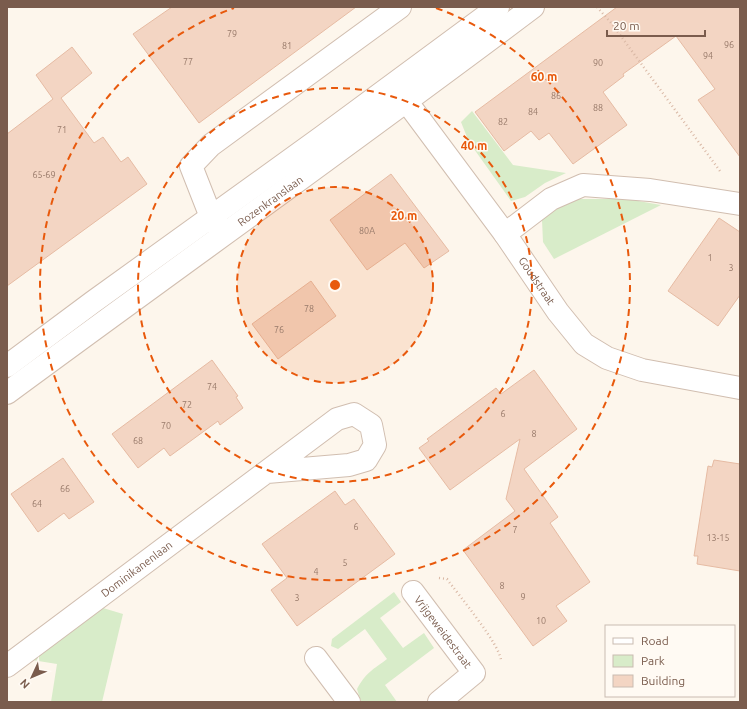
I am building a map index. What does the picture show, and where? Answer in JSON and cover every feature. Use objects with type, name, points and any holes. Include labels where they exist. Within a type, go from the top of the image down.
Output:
[{"type":"street","points":[[224,235],[211,217],[191,166],[211,145],[400,7]]},
{"type":"street","name":"Rozenkranslaan","points":[[7,366],[498,7]]},
{"type":"street","name":"Rozenkranslaan","points":[[7,393],[334,153],[406,102],[533,7]]},
{"type":"street","name":"Goudstraat","points":[[394,84],[505,234],[558,312],[584,344],[607,358],[642,370],[740,388]]},
{"type":"street","points":[[505,234],[551,199],[583,185],[650,190],[740,204]]},
{"type":"street","name":"Dominikanenlaan","points":[[7,666],[267,472]]},
{"type":"street","name":"Vrijgeweidestraat","points":[[413,592],[474,674],[438,702]]},
{"type":"street","points":[[316,658],[349,702]]},
{"type":"path","points":[[596,7],[612,24],[722,173]]},
{"type":"green space","points":[[472,111],[513,165],[566,173],[545,183],[525,197],[511,201],[469,142],[461,122]]},
{"type":"green space","points":[[573,199],[627,199],[661,205],[554,259],[543,242],[542,220],[556,207]]},
{"type":"green space","points":[[394,592],[401,602],[380,618],[403,648],[424,633],[434,648],[385,685],[397,702],[361,702],[357,689],[370,671],[387,659],[365,629],[338,649],[331,646],[332,639]]},
{"type":"green space","points":[[103,608],[123,614],[102,702],[51,702],[57,664],[32,660]]},
{"type":"building","points":[[172,7],[356,7],[199,123],[133,34]]},
{"type":"building","points":[[617,7],[740,7],[740,157],[698,100],[715,89],[676,36],[623,74],[624,76],[603,92],[627,125],[573,164],[549,133],[539,140],[531,131],[504,151],[475,112]]},
{"type":"building","points":[[72,47],[92,73],[61,98],[94,143],[103,137],[121,162],[128,157],[147,184],[7,286],[7,134],[53,99],[36,75]]},
{"type":"building","points":[[391,174],[449,251],[424,268],[405,243],[367,270],[330,220]]},
{"type":"building","points":[[719,218],[740,232],[740,295],[718,326],[668,291]]},
{"type":"building","points":[[311,281],[336,316],[278,359],[252,324]]},
{"type":"building","points":[[212,360],[238,396],[236,397],[243,408],[220,425],[218,421],[170,456],[164,448],[138,468],[112,434]]},
{"type":"building","points":[[534,370],[577,429],[524,469],[558,517],[550,523],[590,582],[556,606],[567,621],[533,646],[463,550],[515,511],[506,499],[520,439],[450,490],[419,448],[429,441],[427,439],[496,388],[501,394]]},
{"type":"building","points":[[63,458],[94,502],[69,519],[64,513],[38,532],[11,494]]},
{"type":"building","points":[[714,460],[740,464],[740,571],[697,564],[698,556],[694,556],[708,466],[712,467]]},
{"type":"building","points":[[335,491],[345,505],[354,499],[395,554],[297,626],[271,590],[287,578],[262,544]]}]
